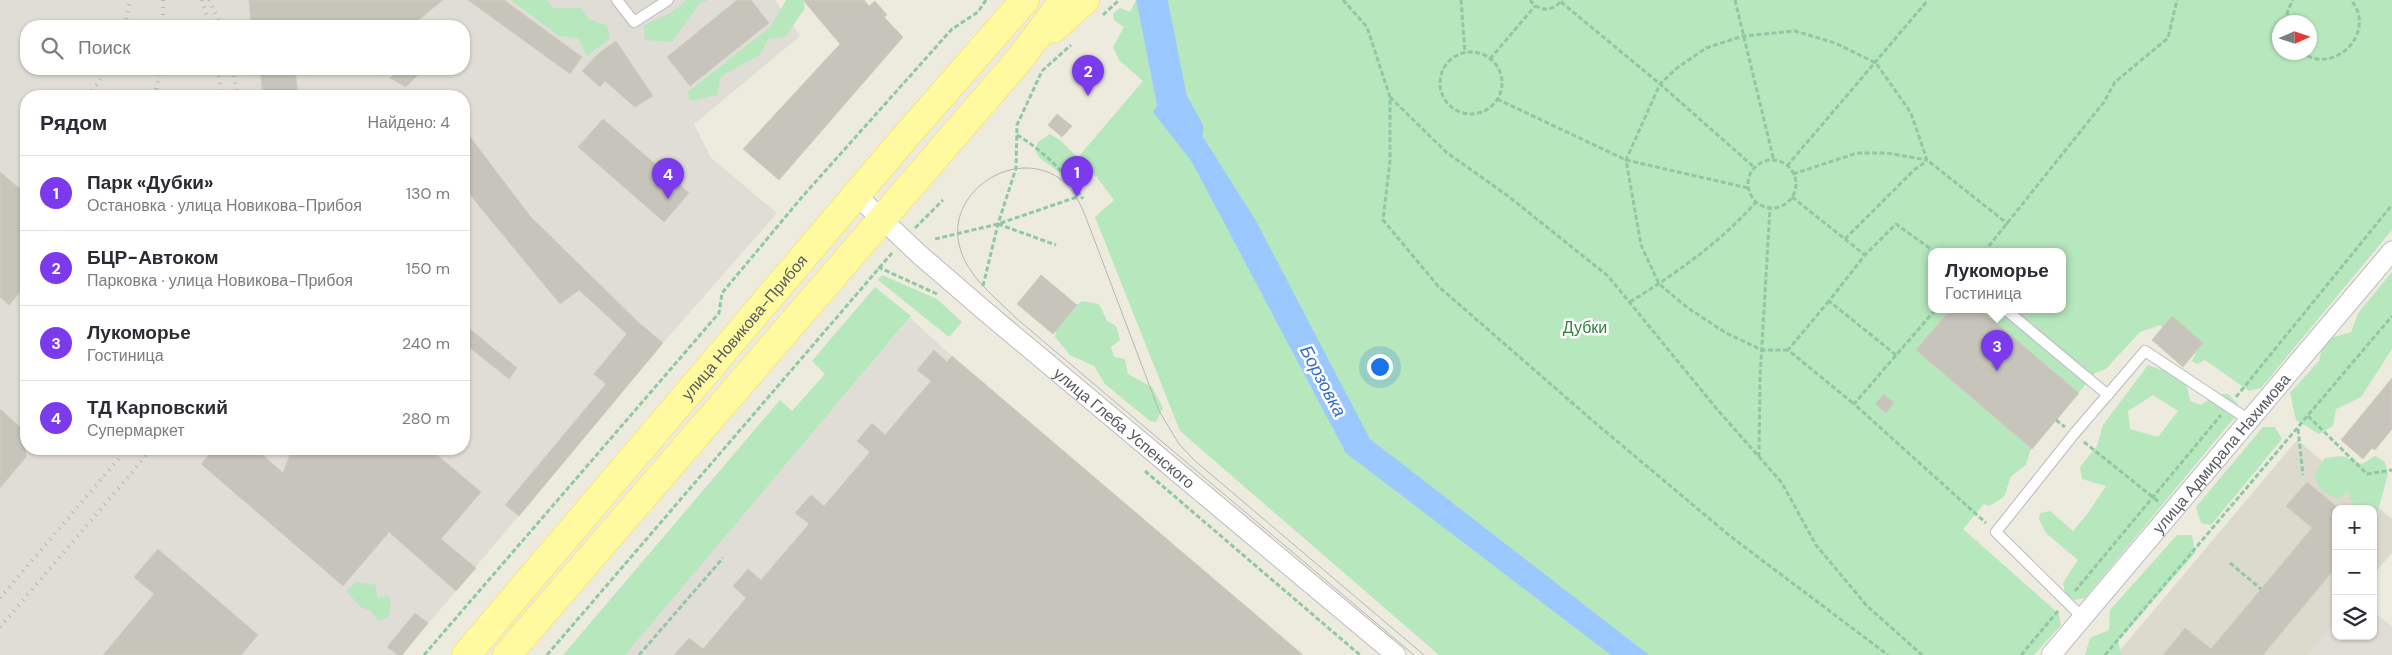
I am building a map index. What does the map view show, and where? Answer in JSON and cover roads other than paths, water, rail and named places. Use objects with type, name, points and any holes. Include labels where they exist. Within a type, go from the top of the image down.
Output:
[{"type":"main road","name":"улица Новикова-Прибоя","points":[[466,655],[1024,0]]},
{"type":"main road","name":"улица Новикова-Прибоя","points":[[507,655],[1018,61],[1064,0]]},
{"type":"main road","points":[[1018,61],[1092,10]]},
{"type":"street","name":"улица Глеба Успенского","points":[[857,196],[986,312],[1396,655]]},
{"type":"street","name":"улица Адмирала Нахимова","points":[[2051,655],[2392,251]]},
{"type":"lane","points":[[617,0],[634,22],[668,0]]},
{"type":"lane","points":[[2010,313],[2108,394]]},
{"type":"lane","points":[[2082,617],[1996,532],[2074,434],[2145,351],[2249,420]]},
{"type":"water","points":[[1174,91],[1256,221],[1370,439],[1649,655],[1611,655],[1346,453],[1192,162],[1153,112],[1165,94]]},
{"type":"waterway","name":"Борзовка","points":[[1152,0],[1172,101],[1188,130]]},
{"type":"tram line","points":[[1414,655],[1016,318],[976,278],[964,259],[960,248],[958,228],[962,210],[972,194],[986,181],[1003,172],[1022,168],[1041,170],[1059,178],[1068,186],[1078,200],[1085,215],[1159,411],[1179,444],[1194,460],[1424,655]]},
{"type":"railway","points":[[126,20],[130,0]]},
{"type":"railway","points":[[163,0],[163,20]]},
{"type":"railway","points":[[202,0],[208,20]]},
{"type":"railway","points":[[209,0],[218,20]]},
{"type":"railway","points":[[92,90],[103,75]]},
{"type":"railway","points":[[156,90],[159,75]]},
{"type":"railway","points":[[219,75],[221,90]]},
{"type":"railway","points":[[233,75],[237,90]]},
{"type":"railway","points":[[0,598],[122,455]]},
{"type":"railway","points":[[0,627],[146,455]]},
{"type":"place","name":"БЦР-Автоком","points":[[1088,96]]},
{"type":"place","name":"Парк «Дубки»","points":[[1077,197]]},
{"type":"place","name":"ТД Карповский","points":[[668,199]]},
{"type":"place","name":"Лукоморье","points":[[1997,371]]},
{"type":"park label","name":"Дубки","points":[[1585,327]]}]
